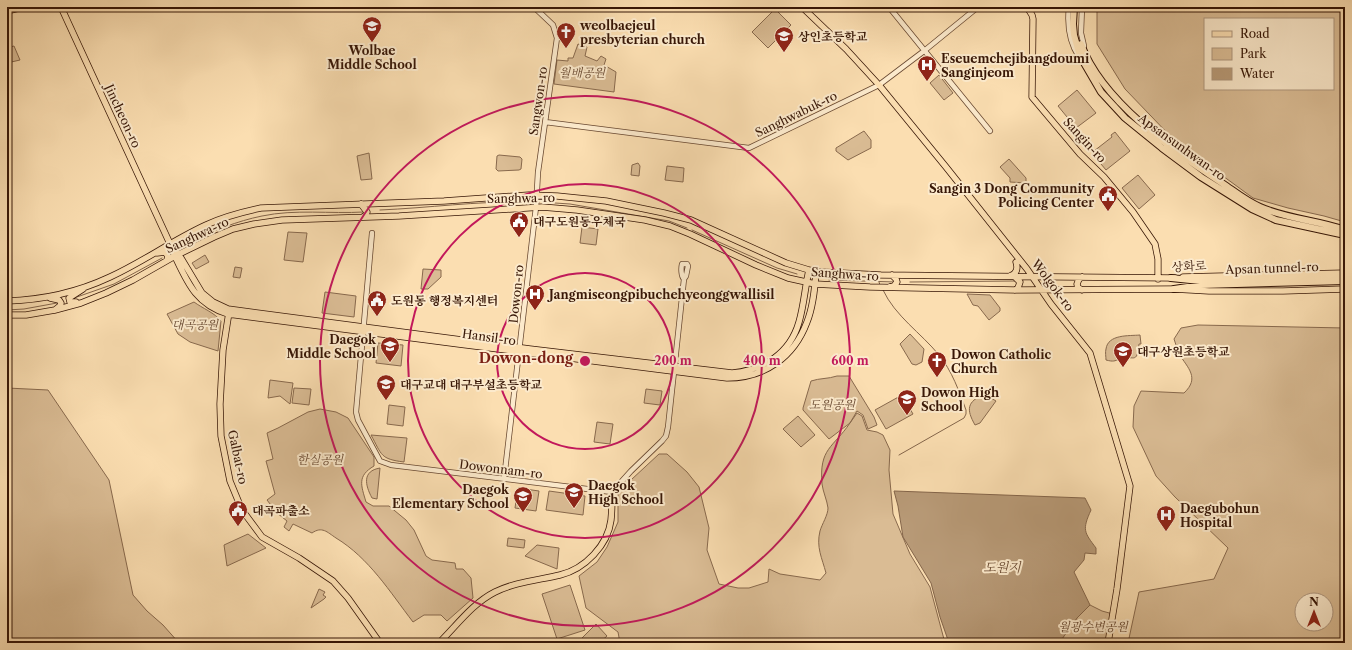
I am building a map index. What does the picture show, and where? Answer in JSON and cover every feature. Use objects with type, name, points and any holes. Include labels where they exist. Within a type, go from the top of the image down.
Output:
[{"type":"highway","name":"Apsansunhwan-ro","points":[[1076,7],[1076,23],[1079,39],[1089,67],[1101,92],[1125,118],[1201,177],[1252,208],[1276,220],[1345,235]]},
{"type":"highway","name":"Apsansunhwan-ro","points":[[1089,67],[1104,86],[1124,107],[1154,133],[1197,167],[1248,200],[1260,207],[1285,216],[1345,230]]},
{"type":"highway","points":[[1329,232],[1345,238]]},
{"type":"highway","name":"Apsan tunnel-ro","points":[[1201,283],[1344,273]]},
{"type":"highway","points":[[1171,278],[1201,283]]},
{"type":"highway","name":"Apsan tunnel-ro","points":[[1201,283],[1345,281]]},
{"type":"highway","points":[[1174,289],[1201,283]]},
{"type":"main road","points":[[7,11],[23,7]]},
{"type":"main road","name":"Jincheon-ro","points":[[61,7],[171,247]]},
{"type":"main road","name":"Wolgok-ro","points":[[802,7],[846,48],[879,85],[1033,277],[1051,304],[1090,353],[1130,482],[1129,504],[1108,643]]},
{"type":"main road","name":"Sangin-ro","points":[[1027,7],[1033,19],[1032,97],[1080,154],[1104,177],[1133,212],[1155,244],[1158,259],[1158,279]]},
{"type":"main road","name":"Sanghwa-ro","points":[[7,301],[46,297],[84,287],[110,277],[152,254],[171,247],[207,224],[238,213],[261,208],[444,201],[536,195],[606,201],[691,220],[796,267],[809,270],[832,273],[892,275],[1033,277]]},
{"type":"main road","points":[[522,196],[527,198],[529,202],[523,207]]},
{"type":"main road","points":[[555,208],[551,204],[557,196]]},
{"type":"main road","points":[[361,204],[367,212],[363,217]]},
{"type":"main road","points":[[378,216],[374,214],[373,210],[380,204]]},
{"type":"main road","name":"Sanghwa-ro","points":[[7,315],[26,315],[55,310],[92,298],[126,283],[167,260],[233,229],[254,224],[282,220],[399,216],[523,207],[577,210],[645,220],[670,226],[756,265],[790,278],[815,284],[870,287],[1015,290],[1041,289]]},
{"type":"main road","points":[[167,260],[171,256],[171,247]]},
{"type":"main road","name":"Hansil-ro","points":[[171,247],[177,255],[197,296],[207,305],[218,311],[439,341],[675,369],[727,378],[751,376],[769,368],[781,360],[799,341],[808,321],[816,271]]},
{"type":"main road","points":[[152,254],[165,252],[168,256],[167,260]]},
{"type":"main road","points":[[1015,290],[1018,288],[1020,282],[1012,276],[1016,271],[1016,262]]},
{"type":"main road","points":[[790,278],[796,278],[800,275],[799,270],[796,267]]},
{"type":"main road","name":"Hansil-ro","points":[[675,369],[732,373],[751,370],[769,362],[785,348],[799,324],[809,270]]},
{"type":"main road","points":[[832,273],[828,275],[825,280],[832,286]]},
{"type":"main road","name":"상화로","points":[[1033,277],[1158,279],[1236,275],[1344,273]]},
{"type":"main road","points":[[890,287],[894,286],[897,282],[892,275]]},
{"type":"main road","points":[[1082,277],[1077,284],[1078,288],[1082,290]]},
{"type":"main road","points":[[84,287],[81,291],[70,296],[69,300],[73,302],[92,298]]},
{"type":"main road","name":"상화로","points":[[1041,289],[1174,289],[1209,291],[1345,289]]},
{"type":"main road","points":[[46,297],[59,300],[60,306],[55,310]]},
{"type":"main road","name":"Galbat-ro","points":[[229,312],[223,350],[220,404],[221,436],[230,481],[242,510],[262,537],[299,558],[333,581],[380,643]]},
{"type":"main road","points":[[439,643],[481,601],[493,593],[518,584],[562,575],[574,570],[585,562],[602,543],[608,531],[611,520],[612,492]]},
{"type":"street","name":"Sangwon-ro","points":[[534,7],[553,25],[557,38],[545,122],[536,195],[536,207]]},
{"type":"street","points":[[888,7],[990,131]]},
{"type":"street","name":"Sanghwabuk-ro","points":[[545,122],[749,148],[879,85],[978,7]]},
{"type":"street","points":[[1069,7],[1068,22],[1070,38],[1075,50],[1089,67]]},
{"type":"street","points":[[1082,7],[1080,33],[1090,59],[1089,67]]},
{"type":"street","name":"Dowon-ro","points":[[504,479],[536,207]]},
{"type":"street","points":[[363,330],[372,233]]},
{"type":"street","points":[[612,492],[630,471],[666,436],[675,369],[684,279]]},
{"type":"street","name":"Dowonnam-ro","points":[[363,330],[356,412],[358,420],[380,461],[391,465],[612,492]]},
{"type":"green space","points":[[1097,7],[1345,7],[1345,222],[1253,198],[1175,141],[1125,89],[1097,44]]},
{"type":"green space","points":[[775,9],[791,25],[768,48],[752,32]]},
{"type":"green space","name":"월배공원","points":[[578,44],[587,47],[585,56],[597,61],[601,56],[606,59],[604,65],[616,72],[614,92],[554,84],[557,60],[568,61],[568,58],[573,58]]},
{"type":"green space","points":[[14,46],[20,60],[7,63],[7,48]]},
{"type":"green space","points":[[939,75],[953,93],[944,100],[930,83]]},
{"type":"green space","points":[[1077,90],[1096,113],[1076,128],[1058,106]]},
{"type":"green space","points":[[864,131],[871,140],[871,148],[848,160],[836,151],[836,148]]},
{"type":"green space","points":[[1115,132],[1130,151],[1106,170],[1096,158],[1097,156],[1094,151],[1112,137],[1111,135]]},
{"type":"green space","points":[[369,153],[372,179],[361,180],[357,156]]},
{"type":"green space","points":[[497,156],[520,157],[522,159],[521,169],[498,171],[496,169]]},
{"type":"green space","points":[[1009,159],[1026,178],[1026,183],[1010,182],[1010,178],[1000,167]]},
{"type":"green space","points":[[638,163],[640,166],[639,176],[631,175],[632,165]]},
{"type":"green space","points":[[667,166],[684,168],[683,182],[665,180]]},
{"type":"green space","points":[[1138,175],[1155,195],[1139,209],[1122,188]]},
{"type":"green space","points":[[582,227],[598,229],[596,245],[580,243]]},
{"type":"green space","points":[[288,232],[307,233],[303,262],[284,260]]},
{"type":"green space","points":[[205,255],[209,262],[196,269],[192,263]]},
{"type":"green space","points":[[235,267],[242,268],[240,278],[233,277]]},
{"type":"green space","points":[[423,269],[441,270],[441,277],[428,289],[421,289]]},
{"type":"green space","points":[[325,292],[356,296],[354,317],[322,313]]},
{"type":"green space","points":[[967,294],[990,295],[1000,308],[1000,311],[989,320],[978,306],[973,305]]},
{"type":"green space","name":"대곡공원","points":[[194,302],[212,313],[221,321],[218,351],[190,342],[178,334],[167,314]]},
{"type":"green space","points":[[1198,325],[1345,328],[1345,643],[1128,643],[1139,592],[1214,579],[1228,548],[1175,497],[1156,476],[1133,427],[1134,406],[1141,391],[1184,393],[1189,388],[1192,378],[1191,373],[1179,354],[1174,339],[1181,328]]},
{"type":"green space","points":[[910,334],[924,349],[922,362],[916,365],[912,364],[900,344]]},
{"type":"green space","points":[[1140,335],[1141,344],[1139,344],[1136,357],[1114,361],[1106,360],[1106,349],[1108,344],[1115,338]]},
{"type":"green space","points":[[378,343],[403,345],[401,366],[376,363]]},
{"type":"green space","name":"도원공원","points":[[837,376],[849,376],[874,417],[877,425],[868,429],[863,415],[857,411],[850,423],[829,439],[803,410],[803,408],[811,381]]},
{"type":"green space","points":[[270,380],[293,383],[290,404],[280,396],[268,398]]},
{"type":"green space","points":[[7,388],[48,390],[109,480],[133,595],[179,643],[7,643]]},
{"type":"green space","points":[[294,388],[311,389],[309,405],[292,403]]},
{"type":"green space","points":[[646,389],[662,391],[660,405],[644,403]]},
{"type":"green space","points":[[984,394],[996,401],[980,423],[975,425],[970,415],[970,406],[974,400]]},
{"type":"green space","points":[[902,395],[913,414],[886,429],[875,410]]},
{"type":"green space","points":[[389,405],[405,407],[403,426],[387,424]]},
{"type":"green space","name":"한실공원","points":[[320,409],[336,412],[348,418],[374,457],[374,466],[365,473],[362,481],[366,502],[373,506],[389,506],[406,520],[414,530],[426,556],[432,560],[455,563],[456,569],[463,569],[471,578],[473,598],[447,621],[441,615],[424,615],[413,622],[378,576],[359,555],[348,546],[322,530],[312,533],[293,524],[289,531],[284,527],[287,521],[277,513],[267,500],[275,494],[266,461],[273,459],[267,433],[308,412]]},
{"type":"green space","points":[[857,413],[862,416],[867,430],[883,435],[890,450],[889,470],[893,514],[910,554],[930,587],[945,643],[620,643],[618,632],[586,608],[579,576],[597,562],[607,547],[618,522],[618,492],[659,454],[667,454],[687,472],[699,487],[709,528],[707,550],[719,584],[738,588],[749,588],[768,582],[769,569],[780,574],[820,580],[826,573],[820,552],[819,537],[828,508],[822,484],[823,463],[828,449]]},
{"type":"green space","points":[[798,416],[815,435],[801,447],[783,429]]},
{"type":"green space","points":[[597,422],[613,424],[610,444],[594,442]]},
{"type":"green space","points":[[371,435],[407,438],[404,462],[390,459],[383,455]]},
{"type":"green space","points":[[380,468],[377,499],[372,498],[368,488],[367,479],[370,472]]},
{"type":"green space","points":[[518,488],[539,491],[536,511],[515,508]]},
{"type":"green space","points":[[549,491],[585,496],[583,515],[546,510]]},
{"type":"green space","points":[[248,534],[266,548],[227,566],[224,545]]},
{"type":"green space","points":[[508,538],[525,540],[524,548],[507,546]]},
{"type":"green space","points":[[537,545],[559,548],[557,569],[525,556]]},
{"type":"green space","points":[[570,585],[585,630],[557,639],[542,594]]},
{"type":"green space","points":[[319,589],[325,592],[323,595],[326,597],[311,608]]},
{"type":"green space","name":"월광수변공원","points":[[1090,605],[1102,611],[1113,614],[1107,643],[1059,643],[1077,618]]},
{"type":"green space","points":[[596,624],[607,636],[599,643],[579,643],[578,642]]},
{"type":"water","name":"도원지","points":[[894,491],[1085,498],[1091,510],[1085,527],[1089,538],[1096,548],[1096,554],[1085,553],[1084,560],[1074,572],[1090,605],[1077,618],[1059,643],[949,643],[931,583],[903,537]]},
{"type":"waterway","points":[[380,210],[525,202]]},
{"type":"waterway","points":[[555,203],[570,204],[669,221],[687,228]]},
{"type":"waterway","points":[[189,242],[225,227],[262,216],[300,212],[364,212]]},
{"type":"waterway","points":[[692,230],[777,268],[797,274]]},
{"type":"waterway","points":[[74,298],[114,284],[162,258]]},
{"type":"waterway","points":[[829,280],[895,282]]},
{"type":"waterway","points":[[910,282],[1016,281]]},
{"type":"waterway","points":[[883,290],[894,308],[944,361],[955,381],[966,410],[964,418],[899,455]]},
{"type":"waterway","points":[[7,310],[24,309],[57,303]]},
{"type":"place","name":"Wolbae Middle School","points":[[372,43]]},
{"type":"place","name":"weolbaejeul presbyterian church","points":[[566,49]]},
{"type":"place","name":"상인초등학교","points":[[784,53]]},
{"type":"place","name":"Eseuemchejibangdoumi Sanginjeom","points":[[927,82]]},
{"type":"place","name":"Sangin 3 Dong Community Policing Center","points":[[1108,212]]},
{"type":"place","name":"대구도원동우체국","points":[[519,238]]},
{"type":"place","name":"Jangmiseongpibuchehyeonggwallisil","points":[[535,311]]},
{"type":"place","name":"도원동 행정복지센터","points":[[377,317]]},
{"type":"place","name":"Daegok Middle School","points":[[390,363]]},
{"type":"place","name":"대구상원초등학교","points":[[1123,368]]},
{"type":"place","name":"Dowon Catholic Church","points":[[937,378]]},
{"type":"place","name":"대구교대 대구부설초등학교","points":[[386,401]]},
{"type":"place","name":"Dowon High School","points":[[907,416]]},
{"type":"place","name":"Daegok High School","points":[[574,509]]},
{"type":"place","name":"Daegok Elementary School","points":[[523,513]]},
{"type":"place","name":"대곡파출소","points":[[238,527]]},
{"type":"place","name":"Daegubohun Hospital","points":[[1166,532]]},
{"type":"district","name":"Dowon-dong","points":[[526,358]]}]
